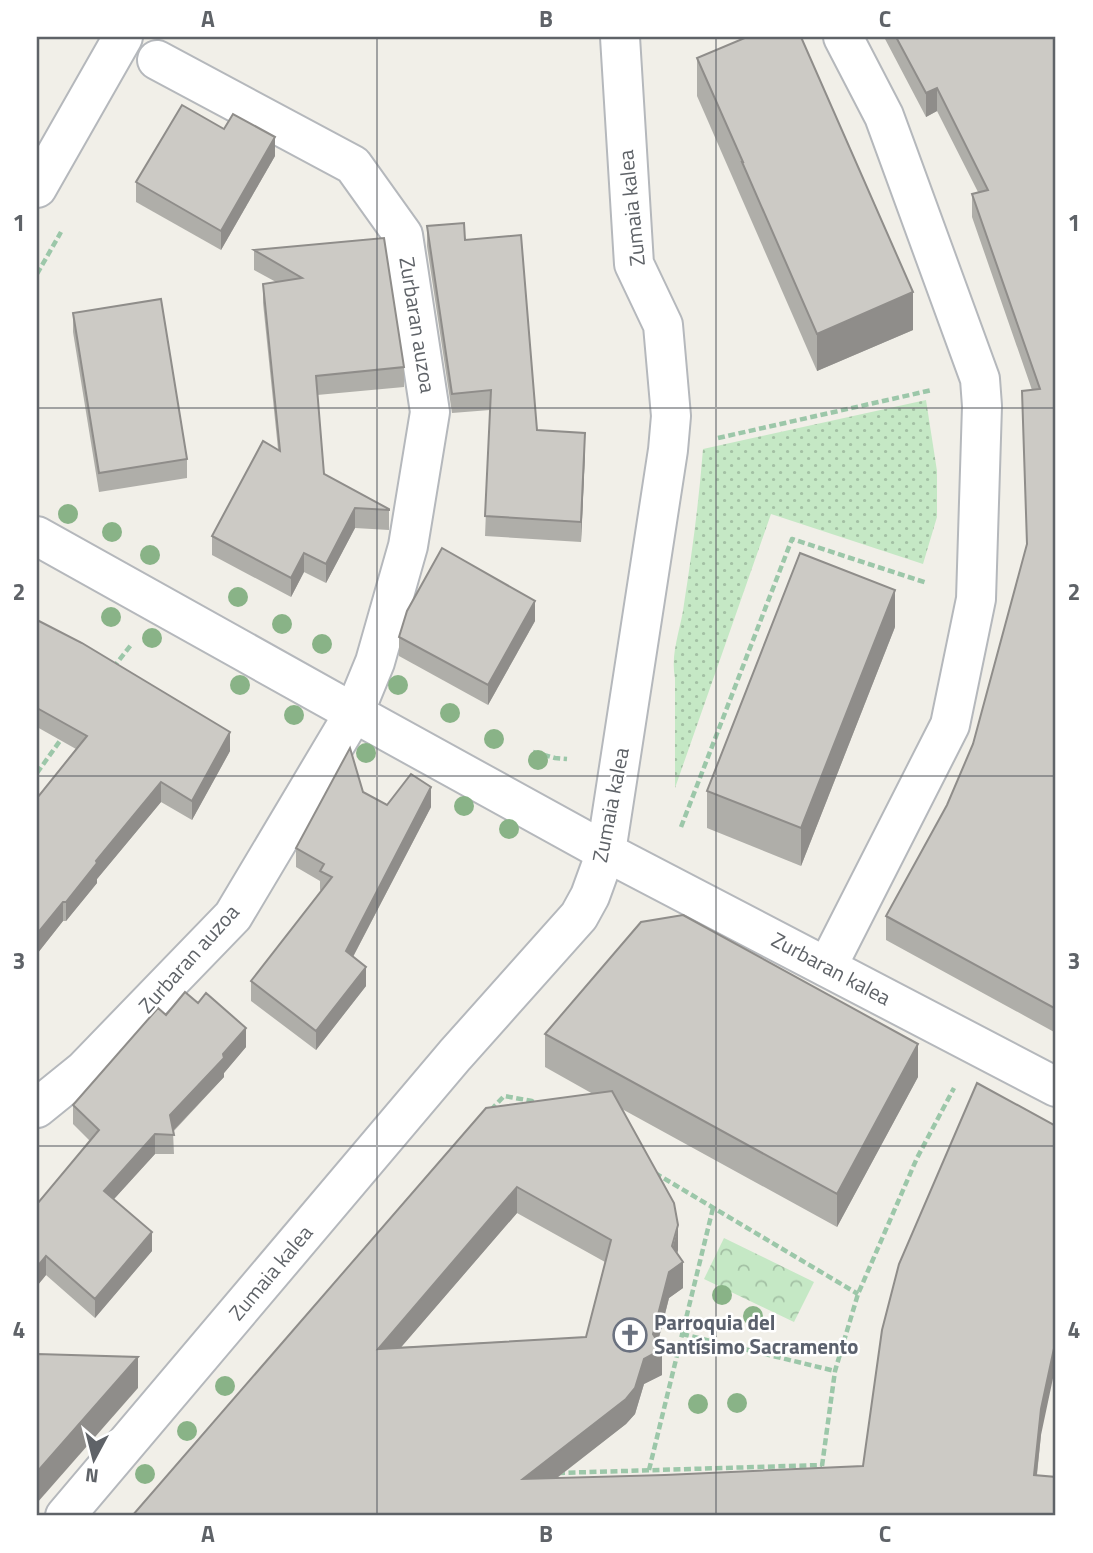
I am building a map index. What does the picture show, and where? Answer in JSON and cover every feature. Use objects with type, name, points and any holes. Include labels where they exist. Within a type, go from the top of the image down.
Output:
[{"type":"street","points":[[37,188],[123,37]]},
{"type":"street","name":"Zumaia kalea","points":[[65,1516],[455,1055],[579,916],[590,895],[606,852],[671,416],[663,325],[634,264],[620,37]]},
{"type":"street","points":[[827,967],[950,725],[976,599],[982,406],[980,379],[884,116],[843,37]]},
{"type":"street","name":"Zurbaran auzoa","points":[[37,1108],[84,1070],[233,916],[354,713],[375,662],[408,546],[430,412],[402,235],[353,165],[157,60]]},
{"type":"street","points":[[37,536],[606,852]]},
{"type":"street","name":"Zurbaran kalea","points":[[606,852],[1056,1087]]},
{"type":"path","points":[[668,450],[928,391]]},
{"type":"path","points":[[681,827],[793,539],[976,599]]},
{"type":"path","points":[[110,673],[160,604]]},
{"type":"path","points":[[37,772],[64,735]]},
{"type":"path","points":[[823,1478],[822,1465],[835,1371],[858,1294],[918,1158],[955,1087]]},
{"type":"path","points":[[532,1101],[541,1106]]},
{"type":"path","points":[[647,1168],[858,1294]]},
{"type":"path","points":[[649,1470],[713,1208]]},
{"type":"path","points":[[682,1334],[835,1371]]},
{"type":"path","points":[[552,1474],[822,1465]]},
{"type":"green space","points":[[926,400],[937,471],[937,517],[923,564],[771,514],[675,788],[674,659],[683,613],[703,449]]},
{"type":"green space","points":[[724,1238],[814,1282],[794,1322],[704,1279]]},
{"type":"building","points":[[747,37],[801,37],[913,292],[817,334],[697,58]]},
{"type":"building","points":[[896,37],[1056,37],[1056,1009],[886,916],[947,805],[973,744],[1027,544],[1022,391],[1040,389],[972,194],[988,190],[937,88],[926,93]]},
{"type":"building","points":[[182,105],[224,129],[233,114],[275,137],[221,231],[136,182]]},
{"type":"building","points":[[464,223],[465,240],[521,235],[537,430],[585,433],[581,522],[485,516],[491,390],[452,394],[427,226]]},
{"type":"building","points":[[384,238],[404,367],[316,376],[324,474],[389,510],[355,508],[326,564],[304,553],[291,578],[212,536],[263,441],[280,451],[263,284],[302,278],[254,250]]},
{"type":"building","points":[[161,299],[187,459],[99,473],[73,313]]},
{"type":"building","points":[[442,548],[535,601],[488,685],[399,637],[407,611]]},
{"type":"building","points":[[800,553],[895,590],[801,828],[707,791]]},
{"type":"building","points":[[37,620],[82,643],[230,732],[192,801],[161,782],[66,902],[63,902],[37,934],[37,798],[87,736],[37,708]]},
{"type":"building","points":[[350,748],[363,792],[387,805],[411,774],[431,787],[346,951],[366,967],[316,1031],[251,981],[332,877],[320,871],[324,864],[296,848]]},
{"type":"building","points":[[683,915],[918,1044],[837,1194],[545,1034],[641,922]]},
{"type":"building","points":[[185,992],[198,1003],[206,993],[246,1028],[223,1054],[224,1058],[170,1115],[174,1135],[155,1134],[104,1191],[152,1232],[95,1299],[46,1256],[37,1267],[37,1204],[99,1130],[73,1105],[158,1008],[166,1015]]},
{"type":"building","points":[[977,1083],[1056,1126],[1056,1339],[1041,1409],[1034,1475],[1056,1477],[1056,1516],[132,1516],[486,1108],[612,1091],[674,1203],[678,1225],[672,1246],[683,1262],[669,1272],[653,1334],[662,1349],[644,1359],[635,1388],[626,1399],[523,1479],[863,1466],[882,1330],[899,1264]],"holes":[[[517,1187],[611,1240],[586,1337],[378,1349]]]},
{"type":"building","points":[[37,1354],[138,1357],[37,1472]]},
{"type":"place","name":"Parroquia del Santísimo Sacramento","points":[[630,1335]]}]
